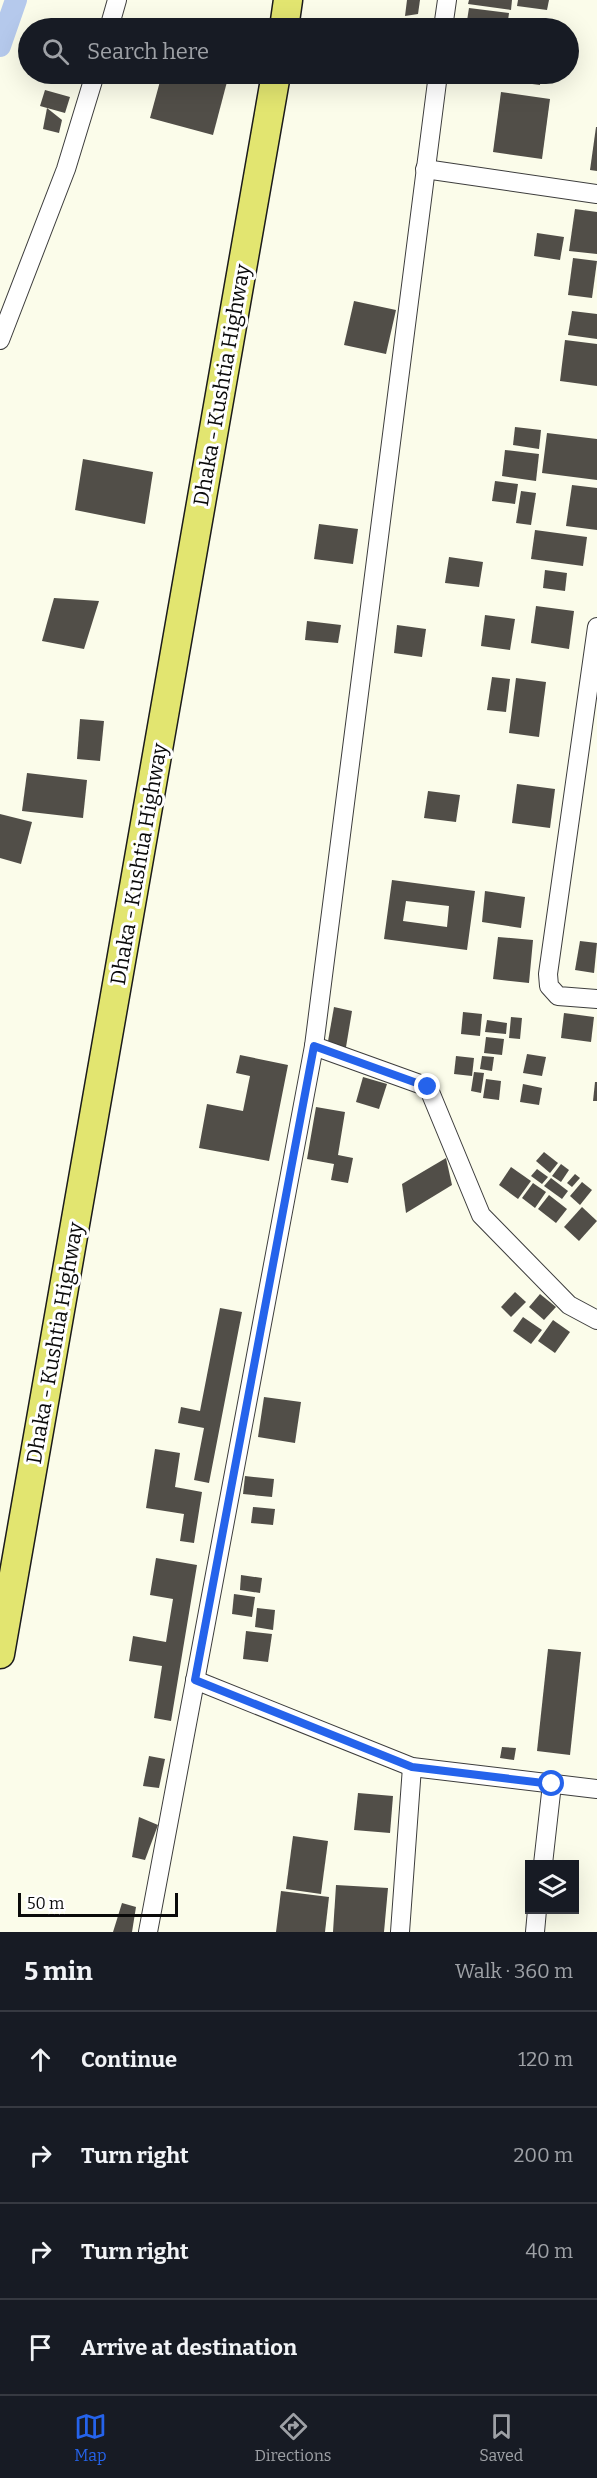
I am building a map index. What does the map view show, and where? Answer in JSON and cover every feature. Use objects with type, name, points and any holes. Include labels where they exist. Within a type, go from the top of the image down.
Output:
[{"type":"main road","points":[[285,18],[288,0]]},
{"type":"main road","name":"Dhaka - Kushtia Highway","points":[[0,1654],[274,84]]},
{"type":"street","points":[[112,18],[117,0]]},
{"type":"street","points":[[444,18],[447,0]]},
{"type":"street","points":[[0,340],[66,169],[92,84]]},
{"type":"street","points":[[148,1932],[314,1046],[437,84]]},
{"type":"street","points":[[426,169],[597,194]]},
{"type":"street","points":[[597,627],[548,974],[549,986],[558,996],[597,999]]},
{"type":"street","points":[[314,1046],[428,1087],[481,1215],[569,1305],[597,1320]]},
{"type":"street","points":[[195,1680],[412,1767],[597,1789]]},
{"type":"street","points":[[400,1932],[412,1767]]},
{"type":"street","points":[[543,1860],[552,1784]]},
{"type":"street","points":[[535,1932],[537,1914]]},
{"type":"building","points":[[407,0],[420,0],[418,14],[405,16]]},
{"type":"building","points":[[469,0],[512,0],[511,10],[468,4]]},
{"type":"building","points":[[518,0],[549,0],[547,10],[517,6]]},
{"type":"building","points":[[469,8],[509,13],[508,18],[467,18]]},
{"type":"building","points":[[159,84],[226,84],[213,135],[150,118]]},
{"type":"building","points":[[45,90],[70,97],[65,113],[40,106]]},
{"type":"building","points":[[501,92],[550,99],[542,159],[493,152]]},
{"type":"building","points":[[47,108],[62,120],[59,133],[43,129]]},
{"type":"building","points":[[597,127],[597,171],[590,170]]},
{"type":"building","points":[[575,209],[597,212],[597,254],[569,251]]},
{"type":"building","points":[[537,233],[564,237],[560,260],[534,256]]},
{"type":"building","points":[[573,258],[597,261],[592,298],[568,295]]},
{"type":"building","points":[[354,301],[396,310],[386,354],[344,345]]},
{"type":"building","points":[[572,311],[597,314],[597,339],[568,335]]},
{"type":"building","points":[[565,340],[597,344],[597,386],[560,381]]},
{"type":"building","points":[[515,427],[541,430],[539,449],[513,445]]},
{"type":"building","points":[[547,433],[597,439],[597,480],[542,473]]},
{"type":"building","points":[[505,450],[539,454],[536,481],[502,476]]},
{"type":"building","points":[[83,459],[153,472],[145,524],[75,510]]},
{"type":"building","points":[[495,481],[518,484],[515,504],[492,501]]},
{"type":"building","points":[[572,485],[597,488],[597,530],[566,526]]},
{"type":"building","points":[[521,491],[536,493],[531,525],[516,523]]},
{"type":"building","points":[[319,524],[358,529],[353,564],[314,559]]},
{"type":"building","points":[[535,530],[587,537],[583,566],[531,559]]},
{"type":"building","points":[[449,557],[483,562],[479,587],[445,583]]},
{"type":"building","points":[[545,570],[567,573],[565,591],[543,588]]},
{"type":"building","points":[[54,598],[99,601],[84,649],[42,641]]},
{"type":"building","points":[[536,606],[574,611],[569,649],[531,643]]},
{"type":"building","points":[[485,615],[515,619],[510,650],[481,646]]},
{"type":"building","points":[[307,621],[341,625],[338,643],[305,640]]},
{"type":"building","points":[[397,625],[426,629],[422,657],[394,653]]},
{"type":"building","points":[[492,677],[510,679],[506,712],[487,710]]},
{"type":"building","points":[[516,678],[546,682],[539,737],[509,733]]},
{"type":"building","points":[[80,719],[104,721],[100,761],[77,759]]},
{"type":"building","points":[[27,773],[87,780],[83,818],[22,811]]},
{"type":"building","points":[[517,784],[555,789],[550,828],[512,823]]},
{"type":"building","points":[[428,791],[460,795],[456,822],[424,818]]},
{"type":"building","points":[[0,814],[32,822],[21,864],[0,858]]},
{"type":"building","points":[[392,880],[475,891],[467,950],[384,939]],"holes":[[[406,901],[449,906],[447,927],[403,921]]]},
{"type":"building","points":[[485,891],[525,897],[521,928],[482,922]]},
{"type":"building","points":[[498,937],[533,940],[529,983],[493,979]]},
{"type":"building","points":[[580,941],[597,943],[594,973],[575,970]]},
{"type":"building","points":[[334,1007],[352,1011],[346,1047],[327,1047]]},
{"type":"building","points":[[463,1012],[482,1014],[480,1036],[461,1034]]},
{"type":"building","points":[[564,1013],[594,1017],[591,1042],[561,1038]]},
{"type":"building","points":[[511,1017],[522,1018],[520,1039],[509,1038]]},
{"type":"building","points":[[487,1020],[507,1023],[506,1034],[485,1032]]},
{"type":"building","points":[[486,1037],[504,1039],[502,1055],[484,1053]]},
{"type":"building","points":[[527,1054],[546,1057],[542,1076],[523,1073]]},
{"type":"building","points":[[240,1055],[288,1065],[269,1161],[199,1148],[207,1104],[243,1111],[250,1076],[236,1073]]},
{"type":"building","points":[[456,1056],[474,1058],[472,1076],[454,1074]]},
{"type":"building","points":[[482,1056],[494,1057],[492,1071],[480,1069]]},
{"type":"building","points":[[474,1072],[484,1073],[481,1093],[471,1091]]},
{"type":"building","points":[[363,1077],[387,1084],[379,1109],[356,1102]]},
{"type":"building","points":[[486,1079],[501,1081],[499,1100],[483,1098]]},
{"type":"building","points":[[595,1082],[597,1082],[597,1101],[593,1101]]},
{"type":"building","points":[[523,1084],[542,1088],[539,1105],[520,1102]]},
{"type":"building","points":[[316,1107],[345,1112],[338,1155],[353,1158],[348,1183],[331,1180],[334,1164],[307,1159]]},
{"type":"building","points":[[544,1152],[558,1163],[550,1173],[536,1161]]},
{"type":"building","points":[[446,1158],[452,1185],[406,1213],[402,1184]]},
{"type":"building","points":[[561,1164],[569,1170],[561,1182],[552,1176]]},
{"type":"building","points":[[511,1167],[531,1181],[518,1199],[499,1185]]},
{"type":"building","points":[[537,1169],[548,1177],[542,1184],[531,1176]]},
{"type":"building","points":[[575,1174],[580,1178],[572,1187],[567,1183]]},
{"type":"building","points":[[551,1178],[568,1191],[562,1199],[544,1186]]},
{"type":"building","points":[[582,1182],[592,1190],[580,1205],[570,1196]]},
{"type":"building","points":[[533,1183],[546,1192],[535,1208],[522,1198]]},
{"type":"building","points":[[549,1195],[567,1209],[556,1223],[538,1209]]},
{"type":"building","points":[[582,1207],[597,1221],[579,1241],[564,1227]]},
{"type":"building","points":[[515,1292],[526,1302],[511,1317],[501,1307]]},
{"type":"building","points":[[540,1294],[556,1307],[544,1320],[529,1307]]},
{"type":"building","points":[[220,1308],[242,1312],[209,1483],[194,1480],[204,1428],[178,1423],[181,1407],[200,1411]]},
{"type":"building","points":[[523,1317],[542,1330],[531,1344],[513,1331]]},
{"type":"building","points":[[553,1320],[570,1332],[555,1353],[538,1341]]},
{"type":"building","points":[[264,1397],[301,1402],[295,1443],[258,1437]]},
{"type":"building","points":[[155,1449],[180,1453],[175,1487],[202,1492],[194,1543],[180,1541],[184,1514],[146,1508]]},
{"type":"building","points":[[245,1476],[274,1479],[272,1497],[243,1494]]},
{"type":"building","points":[[253,1507],[275,1509],[273,1525],[251,1523]]},
{"type":"building","points":[[156,1558],[197,1565],[171,1721],[154,1718],[162,1666],[129,1661],[133,1636],[166,1642],[173,1599],[150,1595]]},
{"type":"building","points":[[241,1575],[262,1578],[260,1593],[240,1590]]},
{"type":"building","points":[[234,1594],[255,1597],[252,1617],[232,1614]]},
{"type":"building","points":[[257,1608],[275,1610],[273,1630],[255,1627]]},
{"type":"building","points":[[246,1631],[272,1634],[268,1662],[243,1659]]},
{"type":"building","points":[[548,1649],[581,1652],[570,1755],[537,1751]]},
{"type":"building","points":[[502,1747],[516,1748],[514,1760],[500,1758]]},
{"type":"building","points":[[149,1756],[165,1759],[159,1788],[143,1786]]},
{"type":"building","points":[[358,1793],[393,1796],[390,1833],[354,1830]]},
{"type":"building","points":[[139,1817],[158,1825],[145,1860],[132,1857]]},
{"type":"building","points":[[293,1836],[328,1841],[321,1894],[286,1889]]},
{"type":"building","points":[[336,1885],[388,1888],[384,1932],[333,1932]]},
{"type":"building","points":[[281,1891],[329,1897],[325,1932],[276,1932]]},
{"type":"building","points":[[122,1903],[136,1907],[132,1932],[113,1932]]},
{"type":"waterway","points":[[0,46],[16,0]]},
{"type":"route","points":[[428,1087],[314,1046],[195,1680],[412,1767],[552,1784]]}]
